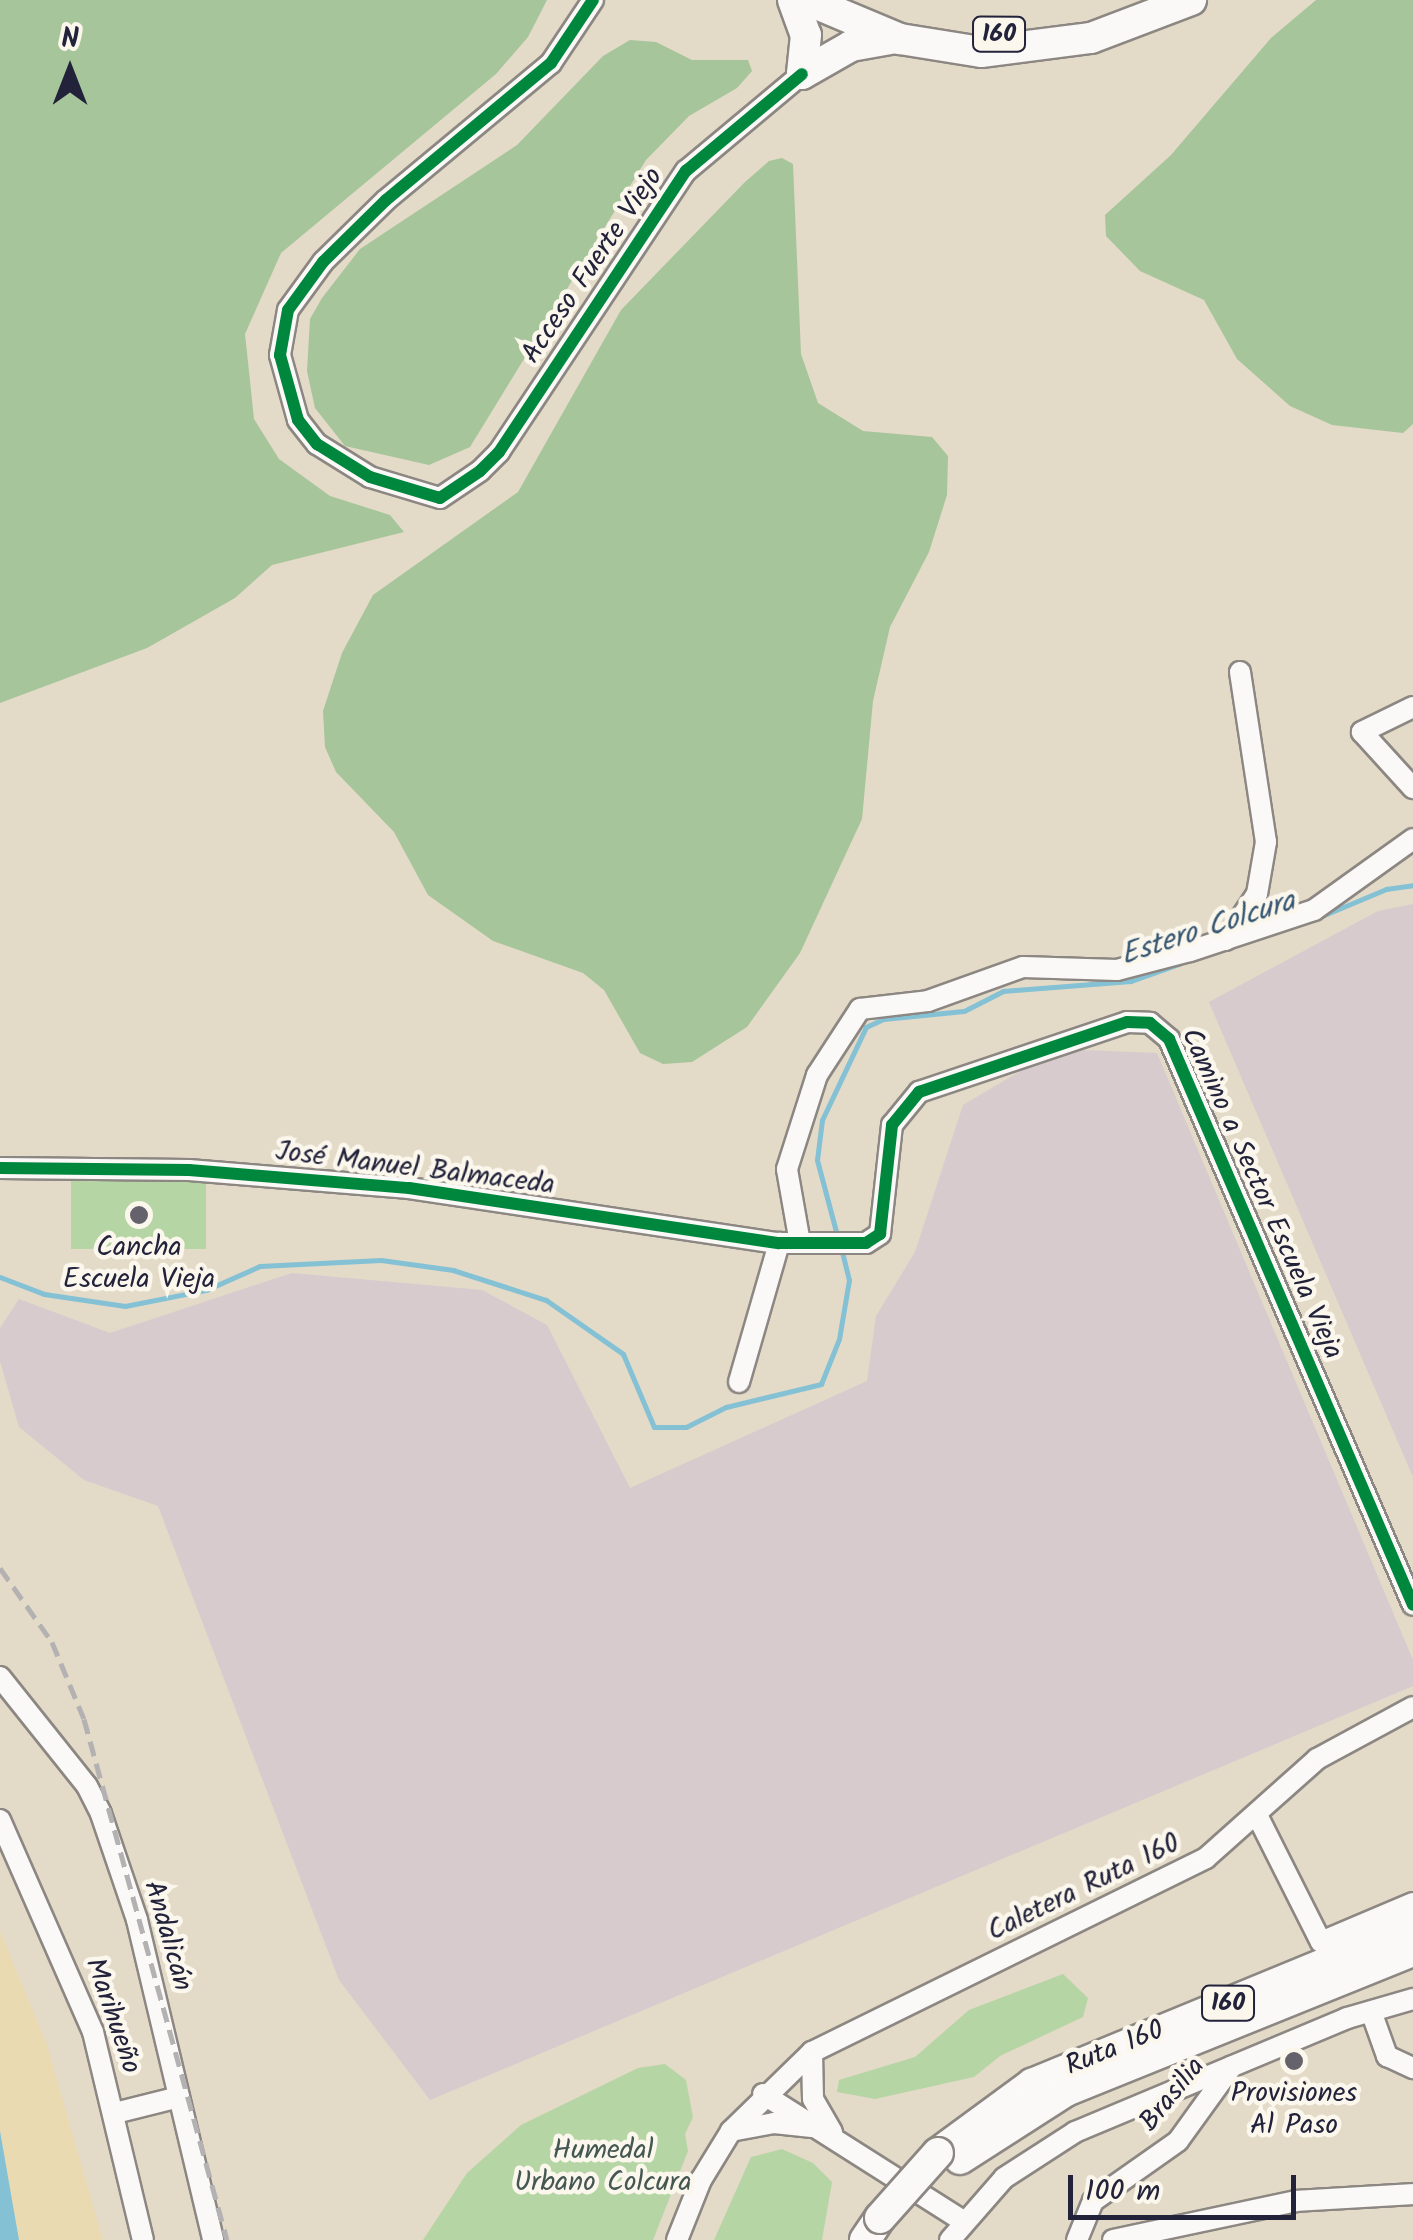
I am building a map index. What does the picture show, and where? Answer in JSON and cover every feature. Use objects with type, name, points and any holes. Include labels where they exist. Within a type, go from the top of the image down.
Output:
[{"type":"highway","points":[[793,0],[806,35],[802,74]]},
{"type":"highway","name":"160","points":[[807,0],[900,39],[981,52],[1036,48],[1118,30],[1191,0]]},
{"type":"highway","name":"160","points":[[850,0],[924,26],[1009,34],[1079,24],[1148,0]]},
{"type":"highway","points":[[802,74],[851,46],[900,39]]},
{"type":"highway","name":"Ruta 160","points":[[882,2233],[952,2158],[1032,2084],[1413,1928]]},
{"type":"highway","name":"Ruta 160","points":[[952,2158],[1066,2092],[1413,1951]]},
{"type":"street","name":"Acceso Fuerte Viejo","points":[[593,0],[551,63],[386,200],[323,262],[288,310],[280,356],[285,389],[317,444],[370,477],[440,498],[499,452],[686,171],[802,74]]},
{"type":"street","points":[[1226,940],[1256,894],[1266,842],[1240,672]]},
{"type":"street","points":[[1413,707],[1362,732],[1413,788]]},
{"type":"street","points":[[811,1243],[788,1169],[818,1075],[860,1009],[928,1001],[1023,968],[1117,970],[1226,940],[1314,910],[1413,839]]},
{"type":"street","name":"Camino a Sector Escuela Vieja","points":[[866,1243],[880,1234],[892,1124],[918,1092],[1127,1022],[1158,1027],[1170,1039],[1413,1605]]},
{"type":"street","name":"José Manuel Balmaceda","points":[[0,1168],[188,1170],[409,1188],[778,1243],[866,1243]]},
{"type":"street","points":[[739,1382],[778,1243]]},
{"type":"street","name":"Andalicán","points":[[0,1677],[87,1786],[101,1814],[136,1920],[213,2240]]},
{"type":"street","name":"Caletera Ruta 160","points":[[678,2240],[701,2180],[730,2132],[763,2094],[812,2052],[1196,1863],[1257,1815],[1317,1759],[1413,1707]]},
{"type":"street","points":[[1257,1815],[1321,1942],[1413,1902]]},
{"type":"street","name":"Marihueño","points":[[0,1820],[93,2032],[144,2240]]},
{"type":"street","points":[[950,2240],[1004,2178],[1052,2145],[1232,2066],[1413,1999]]},
{"type":"street","points":[[1372,2014],[1387,2056],[1413,2068]]},
{"type":"street","points":[[812,2052],[814,2099],[833,2134]]},
{"type":"street","name":"Brasilia","points":[[1077,2240],[1093,2201],[1178,2141],[1232,2066]]},
{"type":"street","points":[[763,2094],[833,2134],[963,2221]]},
{"type":"street","points":[[115,2113],[179,2097]]},
{"type":"street","points":[[730,2132],[774,2123],[833,2134]]},
{"type":"street","points":[[1113,2240],[1296,2201],[1413,2194]]},
{"type":"shaded area","points":[[1413,904],[1413,1477],[1209,1002],[1378,911]]},
{"type":"shaded area","points":[[1058,1049],[1157,1053],[1413,1660],[1413,1686],[430,2100],[339,1980],[158,1506],[84,1480],[19,1427],[0,1361],[0,1328],[19,1299],[110,1333],[292,1273],[482,1290],[547,1325],[630,1488],[867,1381],[876,1316],[915,1252],[963,1105]]},
{"type":"green space","points":[[0,0],[547,0],[528,37],[496,74],[281,253],[245,334],[254,419],[279,459],[330,496],[390,515],[404,532],[272,565],[235,598],[147,648],[0,703]]},
{"type":"green space","points":[[1316,0],[1413,0],[1413,424],[1403,433],[1332,425],[1290,406],[1237,359],[1204,300],[1140,271],[1106,236],[1105,215],[1171,155],[1271,38]]},
{"type":"green space","points":[[630,40],[656,42],[692,60],[748,60],[752,71],[737,88],[689,116],[646,160],[470,447],[429,465],[345,446],[315,408],[307,371],[310,319],[322,298],[360,249],[517,145],[603,56]]},
{"type":"green space","points":[[782,158],[793,164],[801,354],[818,403],[863,431],[932,437],[948,456],[947,495],[929,552],[890,627],[873,701],[862,819],[800,953],[747,1027],[692,1062],[663,1064],[640,1053],[604,990],[583,973],[493,941],[428,895],[394,832],[336,772],[325,747],[323,711],[342,653],[373,595],[518,492],[621,310],[745,182],[769,161]]},
{"type":"green space","name":"Cancha Escuela Vieja","points":[[71,1180],[206,1180],[206,1249],[71,1249]]},
{"type":"green space","points":[[1063,1974],[1088,1998],[1083,2017],[1000,2056],[974,2077],[875,2099],[837,2092],[839,2080],[915,2057],[969,2010]]},
{"type":"green space","name":"Humedal Urbano Colcura","points":[[665,2064],[686,2080],[693,2117],[685,2134],[688,2151],[653,2240],[423,2240],[467,2173],[521,2125],[638,2068]]},
{"type":"green space","name":"Humedal Urbano Colcura","points":[[782,2149],[813,2163],[832,2182],[822,2240],[714,2240],[751,2157]]},
{"type":"sand","points":[[0,1931],[47,2045],[103,2240],[19,2240],[0,2131]]},
{"type":"water","points":[[0,2131],[19,2240],[0,2240]]},
{"type":"waterway","name":"Estero Colcura","points":[[1317,918],[1386,889],[1413,885]]},
{"type":"waterway","name":"Estero Colcura","points":[[838,1239],[817,1160],[822,1120],[866,1027],[883,1019],[964,1011],[1003,991],[1131,981],[1179,964]]},
{"type":"waterway","name":"Estero Colcura","points":[[0,1277],[44,1294],[125,1306],[206,1290],[260,1266],[381,1260],[453,1270],[546,1300],[623,1354],[654,1427],[686,1427],[726,1407],[821,1384],[839,1339],[849,1280],[841,1249]]},
{"type":"railway","points":[[0,1568],[52,1642],[84,1719],[227,2240]]},
{"type":"cycle path","points":[[593,0],[551,63],[386,200],[323,262],[288,310],[280,355],[298,420],[317,444],[370,477],[440,498],[480,471],[499,452],[686,171],[802,74]]},
{"type":"cycle path","points":[[0,1168],[189,1170],[409,1188],[779,1243],[866,1243],[880,1234],[892,1125],[919,1092],[1127,1022],[1150,1023],[1169,1039],[1413,1605]]},
{"type":"place","name":"Cancha Escuela Vieja","points":[[139,1215]]},
{"type":"place","name":"Provisiones Al Paso","points":[[1294,2061]]}]
